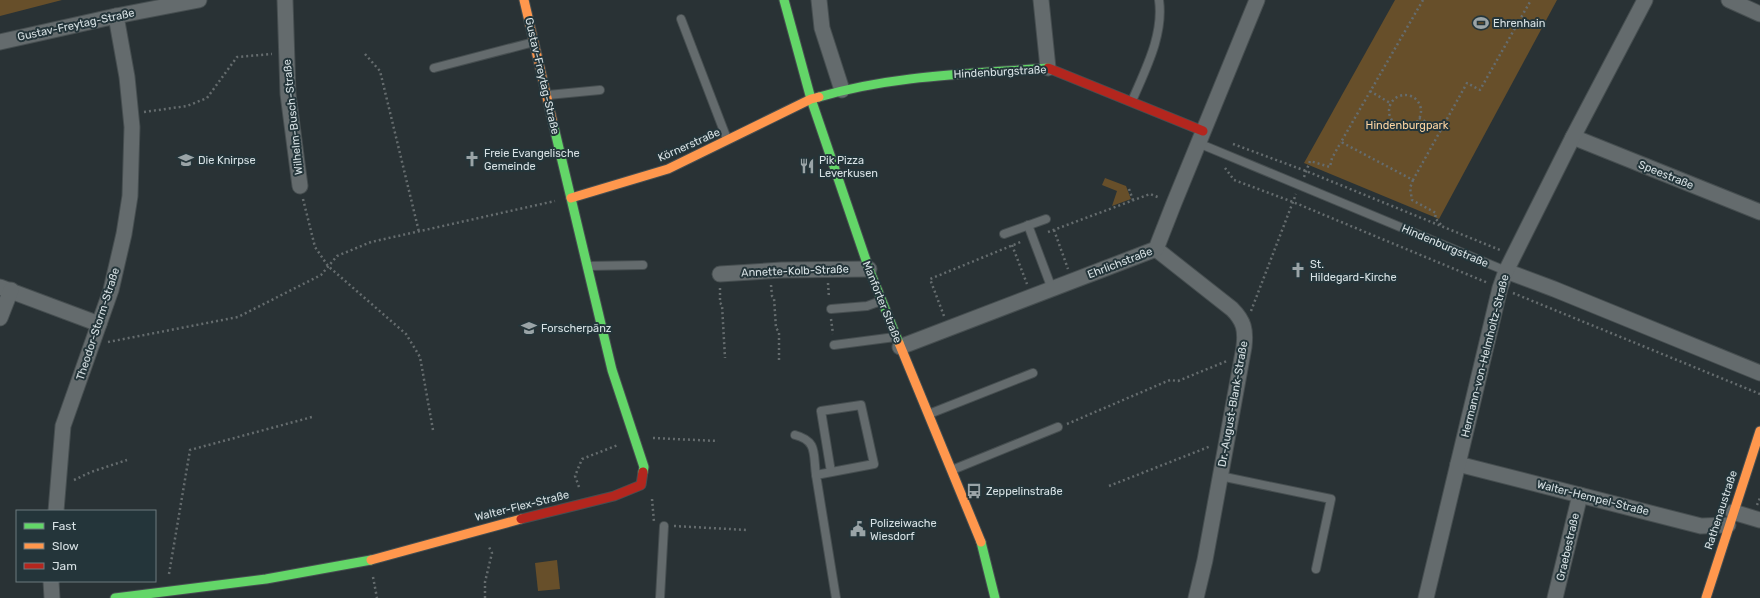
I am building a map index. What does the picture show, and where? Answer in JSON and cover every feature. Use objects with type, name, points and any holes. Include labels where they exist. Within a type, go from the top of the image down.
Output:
[{"type":"street","name":"Gustav-Freytag-Straße","points":[[0,42],[116,16],[199,0]]},
{"type":"street","name":"Wilhelm-Busch-Straße","points":[[284,0],[288,94],[300,186]]},
{"type":"street","name":"Gustav-Freytag-Straße","points":[[524,0],[571,198]]},
{"type":"street","name":"Manforter Straße","points":[[784,0],[811,99],[869,269],[951,470],[964,498],[984,554],[995,598]]},
{"type":"street","points":[[819,0],[822,28],[842,90]]},
{"type":"street","points":[[1041,0],[1048,68]]},
{"type":"street","name":"Ehrlichstraße","points":[[898,342],[948,328],[1156,249],[1257,0]]},
{"type":"street","name":"Hermann-von-Helmholtz-Straße","points":[[1426,598],[1500,288],[1506,271],[1573,137],[1645,0]]},
{"type":"street","points":[[1729,0],[1760,14]]},
{"type":"street","name":"Theodor-Storm-Straße","points":[[56,510],[63,426],[113,284],[124,234],[130,196],[131,114],[127,78],[116,16]]},
{"type":"street","name":"Hindenburgstraße","points":[[811,99],[842,90],[899,79],[1048,68],[1132,101],[1201,137]]},
{"type":"street","name":"Körnerstraße","points":[[571,198],[668,169],[811,99]]},
{"type":"street","name":"Speestraße","points":[[1573,137],[1760,212]]},
{"type":"street","name":"Walter-Flex-Straße","points":[[115,598],[266,579],[369,561],[480,529],[614,496],[641,485],[644,467],[612,370],[571,198]]},
{"type":"street","points":[[1156,249],[1232,309],[1243,323]]},
{"type":"street","name":"Annette-Kolb-Straße","points":[[720,274],[826,269],[869,269]]},
{"type":"street","name":"Hindenburgstraße","points":[[1506,271],[1760,373]]},
{"type":"street","points":[[0,318],[6,288],[99,324]]},
{"type":"street","name":"Dr.-August-Blank-Straße","points":[[1196,598],[1205,560],[1242,355],[1245,331],[1243,323]]},
{"type":"street","name":"Rathenaustraße","points":[[1706,598],[1760,431]]},
{"type":"street","name":"Walter-Hempel-Straße","points":[[1458,464],[1701,526],[1731,518],[1760,520]]},
{"type":"street","name":"Graebestraße","points":[[1555,598],[1580,495]]},
{"type":"street","points":[[52,582],[52,598]]},
{"type":"lane","points":[[1132,101],[1156,41],[1161,10],[1159,0]]},
{"type":"lane","points":[[681,19],[728,140]]},
{"type":"lane","points":[[434,68],[535,42]]},
{"type":"lane","points":[[547,95],[600,90]]},
{"type":"lane","name":"Hindenburgstraße","points":[[1201,137],[1506,271]]},
{"type":"lane","points":[[1004,234],[1046,219]]},
{"type":"lane","points":[[1028,225],[1052,289]]},
{"type":"lane","points":[[588,266],[643,265]]},
{"type":"lane","points":[[830,309],[867,306],[881,301]]},
{"type":"lane","points":[[834,345],[898,342]]},
{"type":"lane","points":[[929,414],[1033,373]]},
{"type":"lane","points":[[816,475],[874,464],[861,405],[821,411],[831,472]]},
{"type":"lane","points":[[951,470],[1058,427]]},
{"type":"lane","points":[[795,435],[807,439],[812,445],[836,598]]},
{"type":"lane","points":[[1220,476],[1331,499],[1316,569]]},
{"type":"lane","points":[[660,598],[664,526]]},
{"type":"path","points":[[1310,161],[1330,167],[1332,158],[1423,0]]},
{"type":"path","points":[[1444,228],[1435,218],[1436,213],[1412,200],[1410,188],[1413,180],[1467,83],[1480,90],[1531,0]]},
{"type":"path","points":[[131,114],[187,106],[207,98],[237,57],[287,53]]},
{"type":"path","points":[[365,54],[380,71],[419,232]]},
{"type":"path","points":[[1370,92],[1390,103]]},
{"type":"path","points":[[1410,95],[1419,102],[1422,114],[1419,118],[1416,124],[1406,128],[1395,125],[1389,115],[1390,103],[1399,96],[1410,95]]},
{"type":"path","points":[[1419,118],[1442,130]]},
{"type":"path","points":[[1226,141],[1306,171],[1504,252]]},
{"type":"path","points":[[1341,142],[1413,180]]},
{"type":"path","points":[[1221,166],[1227,169],[1234,180],[1293,202],[1760,394]]},
{"type":"path","points":[[300,186],[315,246],[328,266],[406,334],[420,357],[433,430]]},
{"type":"path","points":[[1129,189],[1133,200]]},
{"type":"path","points":[[948,328],[930,278],[1012,245],[1150,194],[1174,203]]},
{"type":"path","points":[[93,344],[238,318],[321,275],[336,256],[371,242],[571,198]]},
{"type":"path","points":[[1243,323],[1250,317],[1293,202]]},
{"type":"path","points":[[1054,230],[1073,281]]},
{"type":"path","points":[[1012,245],[1031,297]]},
{"type":"path","points":[[826,269],[834,345]]},
{"type":"path","points":[[770,271],[776,328],[779,332],[779,360]]},
{"type":"path","points":[[720,274],[720,303],[722,305],[725,358]]},
{"type":"path","points":[[1058,427],[1170,380],[1178,381],[1242,355]]},
{"type":"path","points":[[165,592],[190,450],[312,418]]},
{"type":"path","points":[[586,503],[575,476],[582,460],[647,437],[718,441]]},
{"type":"path","points":[[1109,486],[1214,445],[1225,447]]},
{"type":"path","points":[[57,488],[91,472],[127,460]]},
{"type":"path","points":[[664,526],[747,530]]},
{"type":"path","points":[[480,529],[492,552],[485,582],[485,598]]},
{"type":"green space","points":[[0,0],[62,0],[0,16]]},
{"type":"green space","name":"Hindenburgpark","points":[[1395,0],[1557,0],[1439,219],[1304,163]]},
{"type":"green space","points":[[1105,178],[1126,186],[1131,199],[1112,206],[1117,191],[1102,185]]},
{"type":"green space","points":[[557,560],[560,589],[538,591],[535,563]]},
{"type":"traffic: fast","points":[[784,0],[811,99],[869,269],[899,343]]},
{"type":"traffic: fast","points":[[819,97],[876,84],[933,76],[1048,68]]},
{"type":"traffic: fast","points":[[553,123],[612,370],[644,467],[643,472]]},
{"type":"traffic: fast","points":[[981,542],[995,598]]},
{"type":"traffic: fast","points":[[115,598],[266,579],[371,560]]},
{"type":"traffic: slow","points":[[524,0],[553,123]]},
{"type":"traffic: slow","points":[[571,198],[668,169],[811,99],[819,97]]},
{"type":"traffic: slow","points":[[899,343],[981,542]]},
{"type":"traffic: slow","points":[[1706,598],[1760,431]]},
{"type":"traffic: slow","points":[[371,560],[521,519]]},
{"type":"traffic: jam","points":[[1048,68],[1203,131]]},
{"type":"traffic: jam","points":[[521,519],[614,496],[641,485],[643,472]]},
{"type":"place","name":"Ehrenhain","points":[[1481,23]]},
{"type":"place","name":"Freie Evangelische Gemeinde","points":[[472,159]]},
{"type":"place","name":"Die Knirpse","points":[[186,160]]},
{"type":"place","name":"Pik Pizza Leverkusen","points":[[807,166]]},
{"type":"place","name":"St. Hildegard-Kirche","points":[[1298,270]]},
{"type":"place","name":"Forscherpänz","points":[[529,328]]},
{"type":"place","name":"Zeppelinstraße","points":[[974,491]]},
{"type":"place","name":"Polizeiwache Wiesdorf","points":[[858,529]]}]
